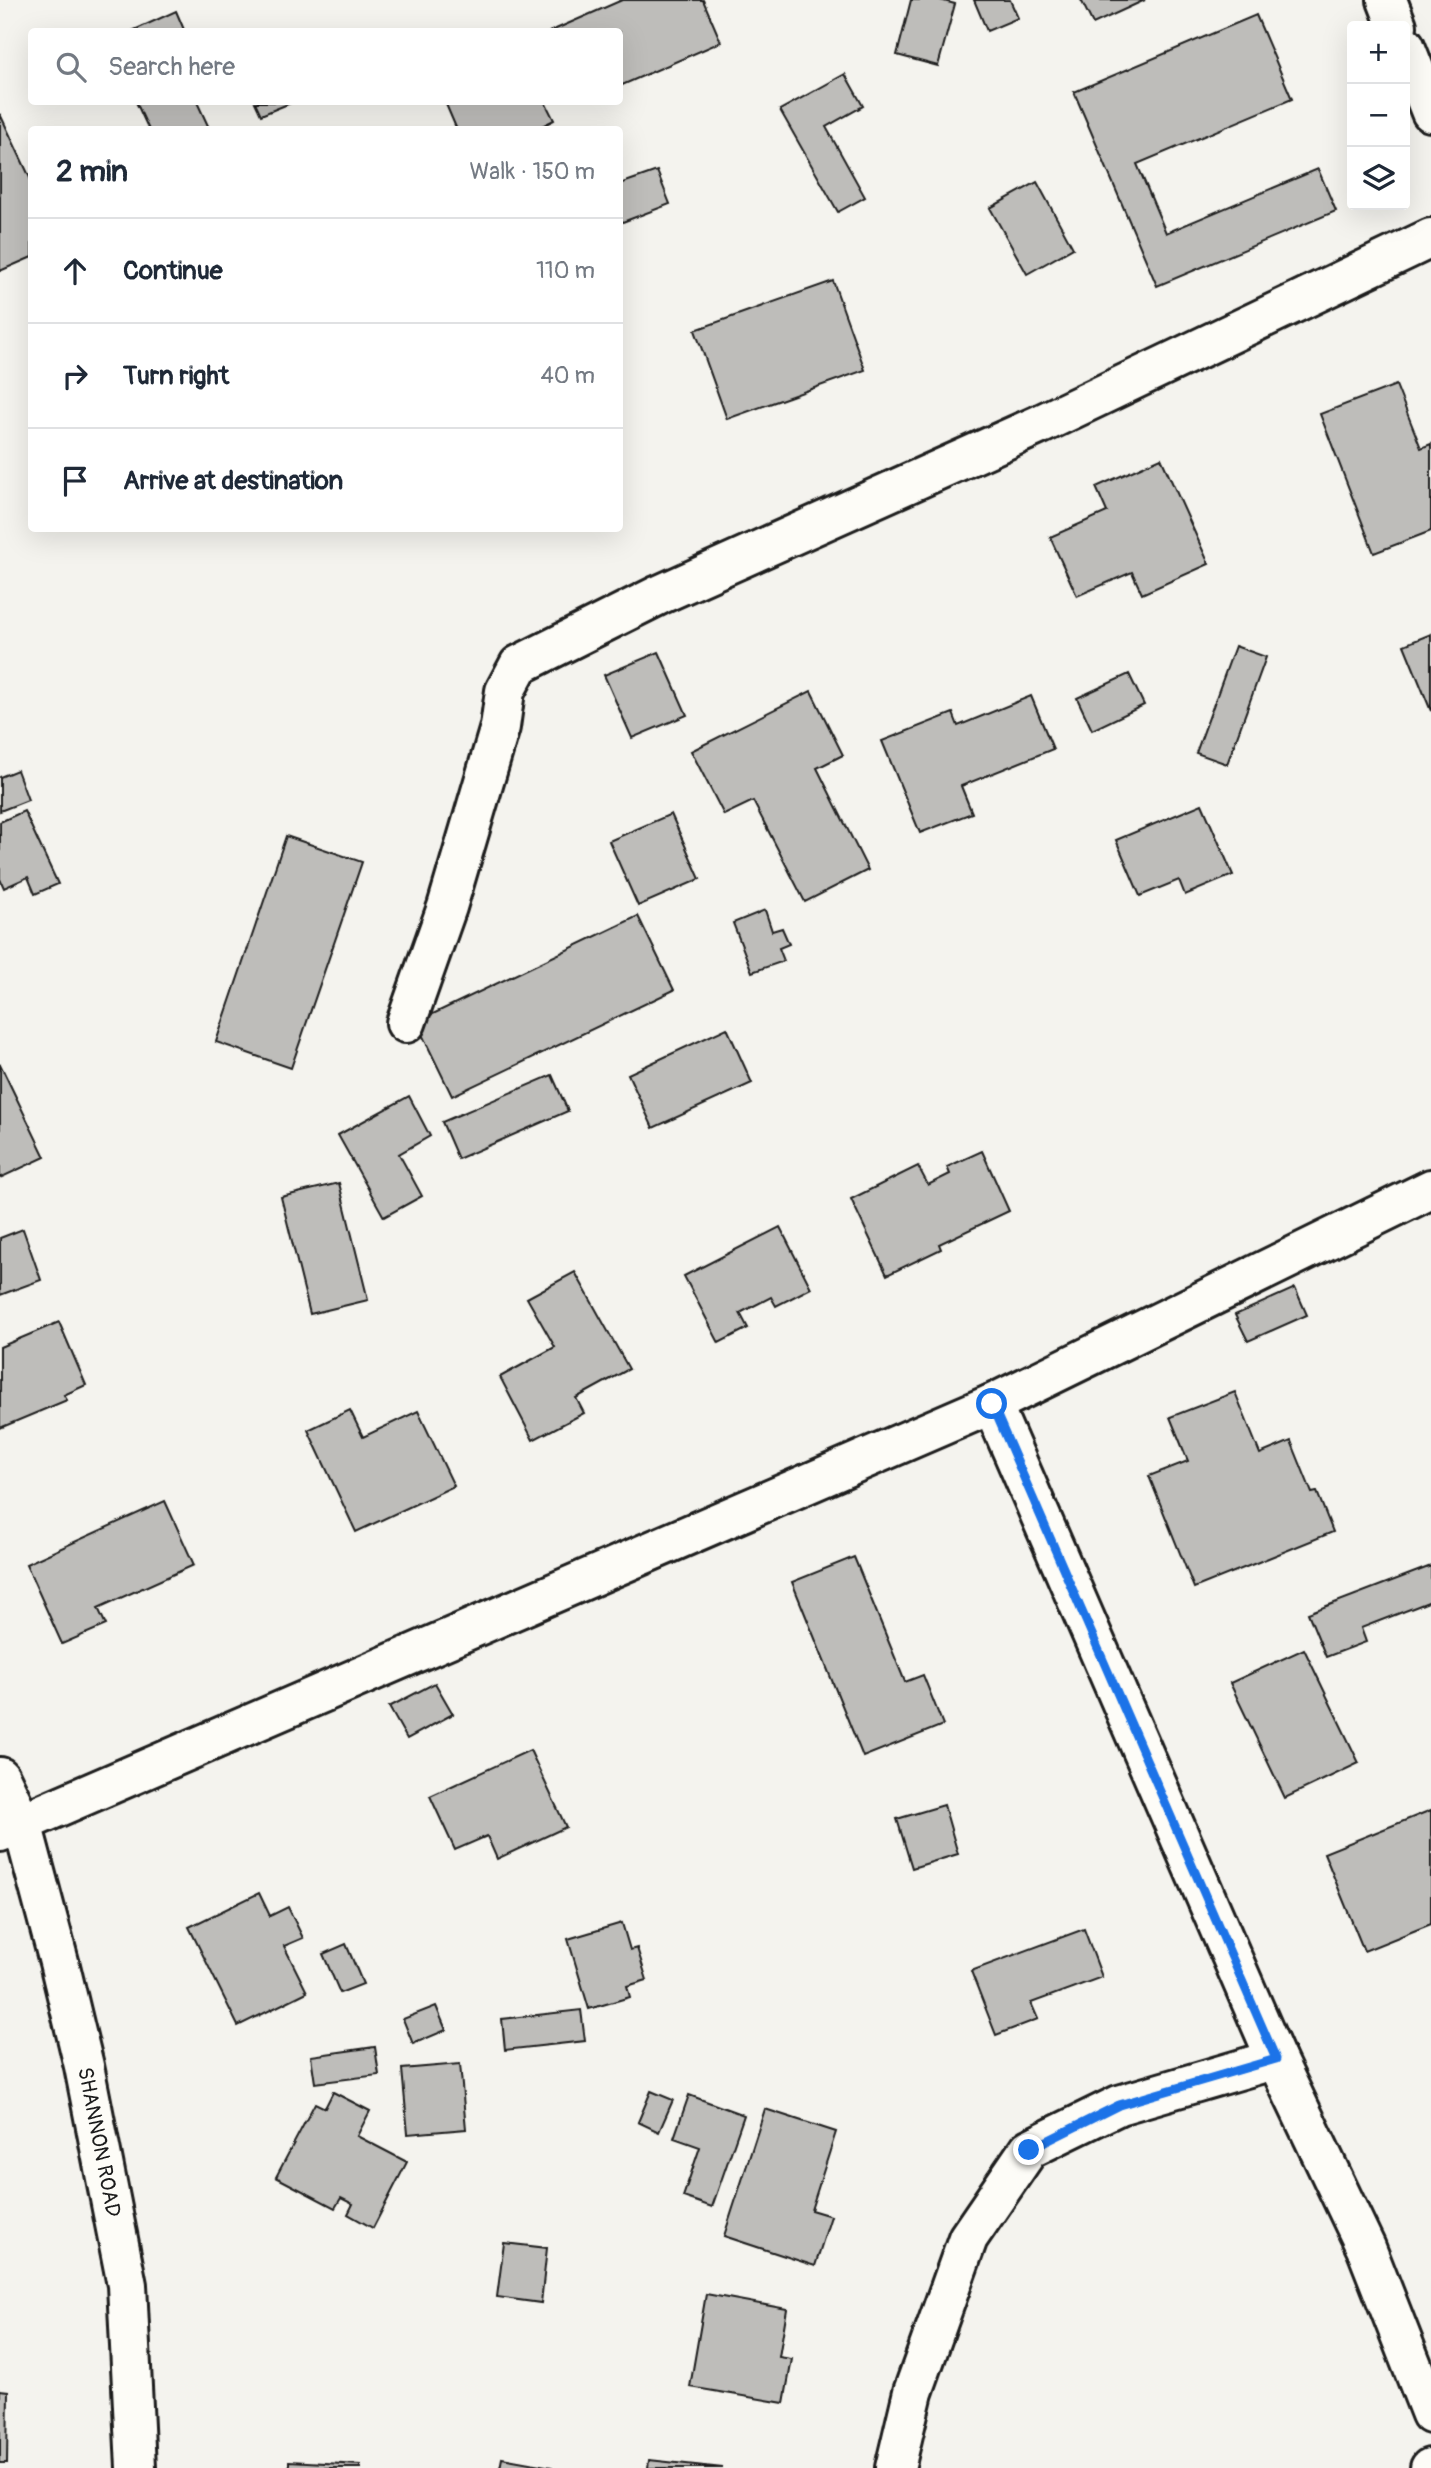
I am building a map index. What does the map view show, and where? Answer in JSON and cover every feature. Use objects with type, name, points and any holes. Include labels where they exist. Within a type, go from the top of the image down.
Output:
[{"type":"street","points":[[1387,0],[1395,21]]},
{"type":"street","points":[[1410,59],[1431,112]]},
{"type":"street","points":[[405,1023],[447,907],[500,727],[505,691],[519,665],[659,595],[1041,424],[1431,238]]},
{"type":"street","points":[[11,1828],[992,1404],[1431,1189]]},
{"type":"street","points":[[992,1404],[1276,2059],[1366,2248],[1431,2414]]},
{"type":"street","name":"SHANNON ROAD","points":[[0,1777],[11,1828],[60,1962],[84,2066],[127,2285],[136,2468]]},
{"type":"street","points":[[895,2468],[913,2392],[968,2238],[1029,2150],[1119,2105],[1276,2059]]},
{"type":"building","points":[[622,0],[703,0],[721,42],[623,85],[623,28],[558,28]]},
{"type":"building","points":[[911,0],[940,0],[955,4],[938,66],[897,55]]},
{"type":"building","points":[[974,0],[1010,0],[1018,18],[987,31]]},
{"type":"building","points":[[1081,0],[1145,0],[1093,24]]},
{"type":"building","points":[[176,11],[183,28],[139,28]]},
{"type":"building","points":[[1256,15],[1292,99],[1137,164],[1166,233],[1318,169],[1336,211],[1157,286],[1074,92]]},
{"type":"building","points":[[845,74],[863,106],[826,127],[865,197],[838,212],[780,110]]},
{"type":"building","points":[[137,105],[198,105],[208,126],[147,126]]},
{"type":"building","points":[[256,105],[286,105],[261,115]]},
{"type":"building","points":[[446,105],[546,105],[554,120],[542,126],[455,126]]},
{"type":"building","points":[[0,114],[28,174],[28,259],[0,271]]},
{"type":"building","points":[[657,171],[670,204],[623,222],[623,183]]},
{"type":"building","points":[[1037,182],[1073,248],[1027,274],[990,208]]},
{"type":"building","points":[[833,281],[865,370],[727,419],[695,330]]},
{"type":"building","points":[[1396,385],[1421,448],[1431,444],[1431,531],[1374,553],[1320,414]]},
{"type":"building","points":[[1161,458],[1209,564],[1142,594],[1132,572],[1077,596],[1050,537],[1107,512],[1096,487]]},
{"type":"building","points":[[1431,634],[1431,711],[1404,645]]},
{"type":"building","points":[[1235,646],[1266,657],[1227,764],[1196,753]]},
{"type":"building","points":[[659,652],[687,715],[632,738],[604,675]]},
{"type":"building","points":[[1129,674],[1144,705],[1092,730],[1077,698]]},
{"type":"building","points":[[811,691],[843,755],[817,768],[868,870],[805,902],[753,801],[724,815],[691,751]]},
{"type":"building","points":[[1031,696],[1053,749],[961,786],[972,813],[920,833],[882,741],[953,713],[958,726]]},
{"type":"building","points":[[17,770],[28,800],[0,811],[0,777]]},
{"type":"building","points":[[1202,804],[1233,875],[1185,895],[1179,880],[1140,896],[1116,840]]},
{"type":"building","points":[[24,811],[58,884],[35,894],[28,877],[4,888],[0,879],[0,822]]},
{"type":"building","points":[[671,814],[700,879],[638,906],[609,841]]},
{"type":"building","points":[[286,836],[362,862],[291,1068],[216,1042]]},
{"type":"building","points":[[765,910],[772,931],[782,928],[789,944],[779,948],[784,961],[752,972],[733,923]]},
{"type":"building","points":[[638,916],[674,990],[452,1096],[416,1022]]},
{"type":"building","points":[[727,1028],[752,1083],[653,1128],[628,1074]]},
{"type":"building","points":[[0,1064],[45,1157],[0,1178]]},
{"type":"building","points":[[552,1075],[568,1111],[458,1159],[442,1122]]},
{"type":"building","points":[[409,1096],[430,1136],[399,1154],[422,1196],[384,1217],[338,1135]]},
{"type":"building","points":[[982,1151],[1009,1211],[939,1244],[941,1249],[887,1275],[851,1199],[918,1166],[928,1185],[950,1174],[947,1167]]},
{"type":"building","points":[[339,1183],[368,1300],[310,1314],[281,1197]]},
{"type":"building","points":[[780,1227],[811,1288],[776,1306],[771,1297],[740,1313],[748,1328],[719,1343],[684,1276]]},
{"type":"building","points":[[23,1229],[41,1280],[0,1295],[0,1238]]},
{"type":"building","points":[[575,1272],[629,1369],[576,1398],[584,1413],[533,1440],[500,1377],[555,1347],[527,1298]]},
{"type":"building","points":[[1295,1288],[1307,1315],[1248,1341],[1235,1315]]},
{"type":"building","points":[[59,1322],[86,1385],[64,1395],[67,1400],[0,1428],[0,1347]]},
{"type":"building","points":[[1235,1392],[1260,1454],[1291,1441],[1312,1493],[1317,1492],[1333,1532],[1194,1588],[1149,1476],[1188,1461],[1170,1417]]},
{"type":"building","points":[[350,1410],[363,1437],[418,1411],[454,1486],[356,1532],[308,1430]]},
{"type":"building","points":[[165,1501],[194,1565],[98,1608],[106,1625],[62,1644],[26,1564]]},
{"type":"building","points":[[854,1557],[905,1682],[923,1675],[943,1725],[863,1757],[792,1582]]},
{"type":"building","points":[[1431,1566],[1431,1601],[1361,1628],[1366,1642],[1326,1657],[1308,1613]]},
{"type":"building","points":[[1304,1649],[1359,1763],[1285,1798],[1230,1683]]},
{"type":"building","points":[[435,1683],[453,1714],[407,1739],[389,1707]]},
{"type":"building","points":[[530,1750],[566,1827],[497,1859],[487,1836],[455,1850],[430,1796]]},
{"type":"building","points":[[944,1805],[958,1854],[912,1868],[897,1819]]},
{"type":"building","points":[[1431,1810],[1431,1924],[1364,1951],[1324,1853]]},
{"type":"building","points":[[259,1893],[270,1916],[288,1907],[303,1938],[284,1946],[307,1992],[238,2026],[189,1927]]},
{"type":"building","points":[[622,1923],[630,1950],[637,1948],[647,1980],[627,1986],[630,1997],[589,2009],[568,1939]]},
{"type":"building","points":[[1084,1929],[1102,1977],[1031,2003],[1038,2019],[996,2035],[971,1971]]},
{"type":"building","points":[[346,1944],[363,1984],[340,1993],[323,1954]]},
{"type":"building","points":[[436,2006],[446,2030],[413,2044],[403,2019]]},
{"type":"building","points":[[581,2010],[585,2041],[505,2050],[502,2019]]},
{"type":"building","points":[[375,2047],[379,2075],[315,2083],[311,2056]]},
{"type":"building","points":[[460,2064],[466,2129],[408,2134],[402,2069]]},
{"type":"building","points":[[651,2091],[673,2100],[659,2132],[638,2122]]},
{"type":"building","points":[[333,2092],[370,2111],[357,2136],[407,2162],[373,2228],[348,2214],[353,2204],[341,2198],[335,2208],[276,2177],[315,2103],[325,2108]]},
{"type":"building","points":[[689,2095],[744,2115],[712,2207],[683,2197],[700,2147],[674,2138]]},
{"type":"building","points":[[765,2109],[836,2132],[811,2210],[831,2216],[815,2266],[724,2236]]},
{"type":"building","points":[[504,2243],[547,2248],[541,2303],[497,2297]]},
{"type":"building","points":[[706,2294],[787,2309],[779,2357],[792,2359],[784,2403],[690,2387]]},
{"type":"building","points":[[0,2390],[8,2391],[7,2463],[0,2463]]},
{"type":"building","points":[[502,2458],[552,2467],[552,2468],[500,2468]]},
{"type":"building","points":[[649,2460],[723,2468],[648,2468]]},
{"type":"building","points":[[289,2461],[360,2465],[360,2468],[289,2468]]},
{"type":"route","points":[[992,1404],[1276,2059],[1119,2105],[1029,2150]]}]
